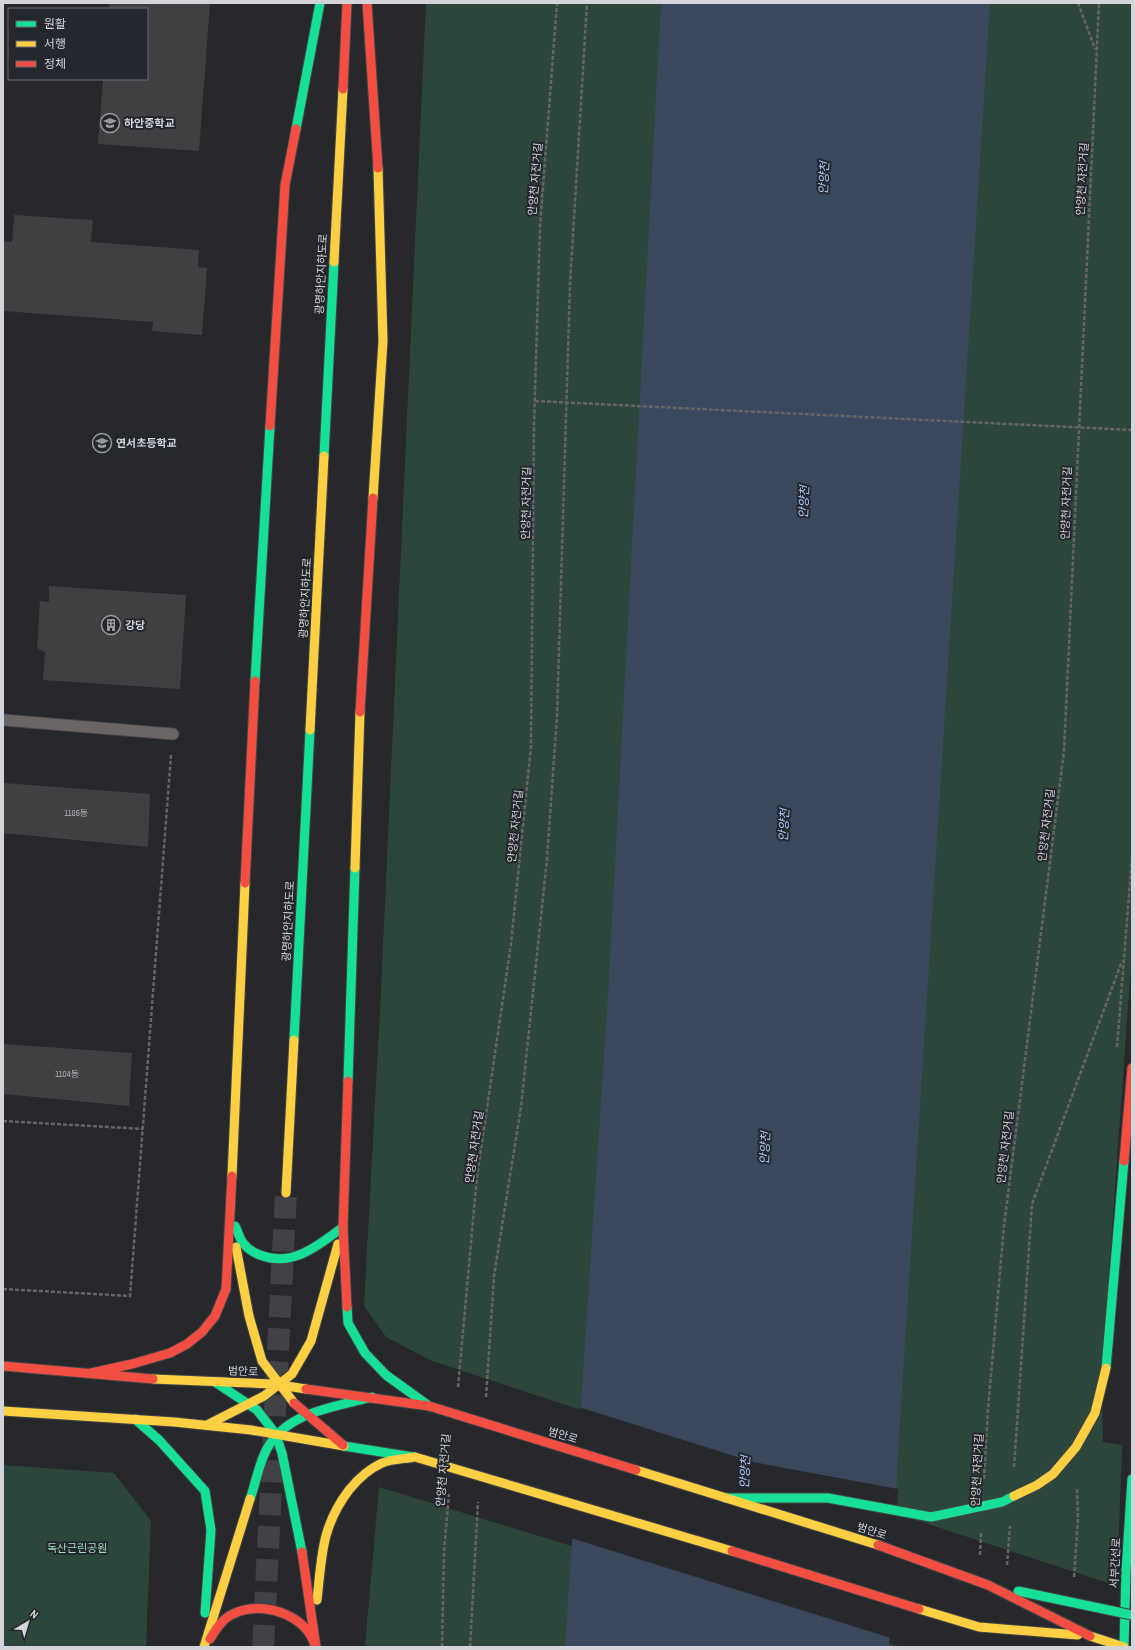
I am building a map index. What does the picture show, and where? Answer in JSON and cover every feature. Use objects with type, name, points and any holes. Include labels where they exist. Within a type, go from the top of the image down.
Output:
[{"type":"main road","points":[[91,1373],[158,1358],[177,1350],[198,1337],[211,1322],[225,1294],[230,1216],[251,742],[284,185],[320,3]]},
{"type":"main road","name":"광명하안지하도로","points":[[286,1193],[347,3]]},
{"type":"main road","points":[[367,3],[379,188],[383,341],[360,701],[343,1227],[348,1323],[365,1353],[386,1375],[429,1406]]},
{"type":"main road","points":[[725,1498],[828,1498],[931,1517],[1002,1502],[1053,1474],[1076,1448],[1095,1413],[1106,1368],[1132,1068]]},
{"type":"main road","points":[[230,1216],[243,1243],[258,1255],[276,1260],[293,1258],[305,1254],[343,1227]]},
{"type":"main road","points":[[230,1216],[249,1316],[262,1361],[279,1385],[296,1405],[344,1445]]},
{"type":"main road","points":[[207,1425],[264,1396],[292,1374],[311,1341],[343,1227]]},
{"type":"main road","name":"범안로","points":[[3,1366],[91,1373],[146,1380],[279,1385],[429,1406],[881,1546],[988,1585],[1090,1636],[1124,1647]]},
{"type":"main road","points":[[216,1382],[248,1404],[263,1417],[276,1433],[286,1473],[314,1622],[316,1647]]},
{"type":"main road","points":[[204,1647],[264,1455],[276,1433],[289,1422],[308,1415],[372,1397]]},
{"type":"main road","name":"범안로","points":[[3,1411],[207,1425],[276,1433],[415,1457],[667,1531],[980,1627],[1090,1636]]},
{"type":"main road","points":[[136,1419],[158,1440],[205,1491],[211,1530],[204,1647]]},
{"type":"main road","points":[[314,1622],[324,1540],[331,1517],[358,1479],[382,1463],[415,1457]]},
{"type":"main road","name":"서부간선로","points":[[1124,1647],[1126,1571],[1132,1479]]},
{"type":"main road","points":[[988,1585],[1132,1615]]},
{"type":"main road","points":[[204,1647],[217,1628],[237,1612],[262,1610],[285,1614],[300,1623],[309,1630],[316,1647]]},
{"type":"main road","points":[[980,1627],[1007,1638]]},
{"type":"lane","points":[[3,720],[173,734]]},
{"type":"path","name":"안양천 자전거길","points":[[458,1391],[477,1176],[511,944],[531,746],[535,401],[540,226],[557,3]]},
{"type":"path","points":[[485,1402],[494,1276],[522,1107],[547,859],[557,716],[570,284],[587,3]]},
{"type":"path","points":[[1078,3],[1096,51]]},
{"type":"path","name":"안양천 자전거길","points":[[984,1480],[988,1409],[1004,1226],[1064,751],[1099,3]]},
{"type":"path","points":[[535,401],[1132,430]]},
{"type":"path","points":[[3,1289],[130,1296],[173,734]]},
{"type":"path","points":[[1014,1473],[1032,1204],[1124,957]]},
{"type":"path","points":[[3,1121],[143,1129]]},
{"type":"path","name":"안양천 자전거길","points":[[442,1647],[444,1551],[450,1487]]},
{"type":"path","points":[[470,1647],[479,1496]]},
{"type":"path","points":[[1007,1568],[1010,1521]]},
{"type":"path","points":[[980,1560],[982,1528]]},
{"type":"green space","points":[[426,3],[1132,3],[1132,952],[1102,1367],[1103,1442],[1122,1445],[1117,1586],[432,1361],[386,1337],[364,1306],[381,992]]},
{"type":"green space","name":"독산근린공원","points":[[3,1465],[114,1473],[151,1521],[146,1647],[3,1647]]},
{"type":"green space","points":[[379,1487],[901,1647],[365,1647]]},
{"type":"water","name":"안양천","points":[[661,3],[990,3],[898,1453],[889,1647],[565,1647],[608,996]]},
{"type":"pier","points":[[579,1407],[753,1462],[898,1489],[891,1638],[571,1538]]},
{"type":"building","points":[[109,3],[210,3],[199,151],[98,144],[103,80],[148,80],[148,8],[109,8]]},
{"type":"building","points":[[14,215],[93,220],[91,242],[199,250],[198,267],[207,268],[202,335],[152,331],[153,322],[3,311],[3,241],[12,242]]},
{"type":"building","name":"강당","points":[[49,586],[186,595],[180,689],[43,680],[45,652],[37,648],[40,601],[49,602]]},
{"type":"building","points":[[3,783],[150,794],[148,847],[3,833]]},
{"type":"building","points":[[3,1044],[132,1053],[129,1106],[3,1094]]},
{"type":"tunnel","points":[[263,1647],[286,1193]]},
{"type":"traffic: fast","points":[[296,129],[320,3]]},
{"type":"traffic: fast","points":[[324,456],[334,262]]},
{"type":"traffic: fast","points":[[255,681],[270,426]]},
{"type":"traffic: fast","points":[[294,1040],[310,730]]},
{"type":"traffic: fast","points":[[348,1081],[355,868]]},
{"type":"traffic: fast","points":[[1106,1368],[1124,1161]]},
{"type":"traffic: fast","points":[[235,1226],[242,1241],[251,1250],[258,1254],[272,1258],[283,1259],[304,1253],[343,1227]]},
{"type":"traffic: fast","points":[[347,1307],[348,1323],[365,1353],[386,1375],[429,1406]]},
{"type":"traffic: fast","points":[[215,1382],[257,1410],[275,1433],[282,1453],[302,1552]]},
{"type":"traffic: fast","points":[[250,1499],[264,1455],[272,1441],[283,1429],[310,1414],[372,1397]]},
{"type":"traffic: fast","points":[[135,1419],[159,1440],[205,1491],[211,1530],[205,1613]]},
{"type":"traffic: fast","points":[[344,1446],[413,1457]]},
{"type":"traffic: fast","points":[[1124,1647],[1126,1571],[1132,1479]]},
{"type":"traffic: fast","points":[[725,1498],[828,1498],[931,1517],[1002,1502],[1014,1496]]},
{"type":"traffic: fast","points":[[1018,1591],[1132,1615]]},
{"type":"traffic: slow","points":[[334,262],[343,89]]},
{"type":"traffic: slow","points":[[373,498],[383,341],[378,168]]},
{"type":"traffic: slow","points":[[310,730],[324,456]]},
{"type":"traffic: slow","points":[[355,868],[360,712]]},
{"type":"traffic: slow","points":[[232,1176],[245,883]]},
{"type":"traffic: slow","points":[[286,1193],[294,1040]]},
{"type":"traffic: slow","points":[[207,1425],[264,1396],[292,1374],[311,1341],[338,1244]]},
{"type":"traffic: slow","points":[[236,1247],[249,1316],[262,1361],[294,1403]]},
{"type":"traffic: slow","points":[[1014,1496],[1037,1485],[1053,1474],[1076,1447],[1095,1413],[1106,1368]]},
{"type":"traffic: slow","points":[[153,1379],[273,1384],[306,1389]]},
{"type":"traffic: slow","points":[[3,1411],[174,1422],[251,1430],[344,1446]]},
{"type":"traffic: slow","points":[[317,1600],[324,1542],[333,1517],[349,1490],[372,1468],[382,1463],[415,1457]]},
{"type":"traffic: slow","points":[[415,1457],[732,1551]]},
{"type":"traffic: slow","points":[[636,1470],[878,1545]]},
{"type":"traffic: slow","points":[[204,1647],[250,1499]]},
{"type":"traffic: slow","points":[[919,1609],[979,1627],[1078,1635]]},
{"type":"traffic: slow","points":[[1090,1636],[1124,1647]]},
{"type":"traffic: jam","points":[[343,89],[347,3]]},
{"type":"traffic: jam","points":[[367,3],[378,168]]},
{"type":"traffic: jam","points":[[270,426],[285,185],[296,129]]},
{"type":"traffic: jam","points":[[360,712],[373,498]]},
{"type":"traffic: jam","points":[[245,883],[255,681]]},
{"type":"traffic: jam","points":[[1124,1161],[1132,1068]]},
{"type":"traffic: jam","points":[[347,1307],[343,1227],[348,1081]]},
{"type":"traffic: jam","points":[[91,1373],[132,1364],[170,1353],[187,1344],[202,1332],[215,1316],[226,1289],[232,1176]]},
{"type":"traffic: jam","points":[[3,1366],[153,1379]]},
{"type":"traffic: jam","points":[[306,1389],[429,1406]]},
{"type":"traffic: jam","points":[[294,1403],[343,1445]]},
{"type":"traffic: jam","points":[[429,1406],[636,1470]]},
{"type":"traffic: jam","points":[[878,1545],[988,1585],[1090,1636]]},
{"type":"traffic: jam","points":[[732,1551],[919,1609]]},
{"type":"traffic: jam","points":[[302,1552],[316,1647]]},
{"type":"traffic: jam","points":[[210,1639],[220,1625],[229,1616],[244,1610],[256,1609],[282,1613],[293,1618],[303,1626],[310,1635],[315,1646]]},
{"type":"place","name":"하안중학교","points":[[110,123]]},
{"type":"place","name":"연서초등학교","points":[[102,443]]},
{"type":"place","name":"강당","points":[[111,625]]}]
